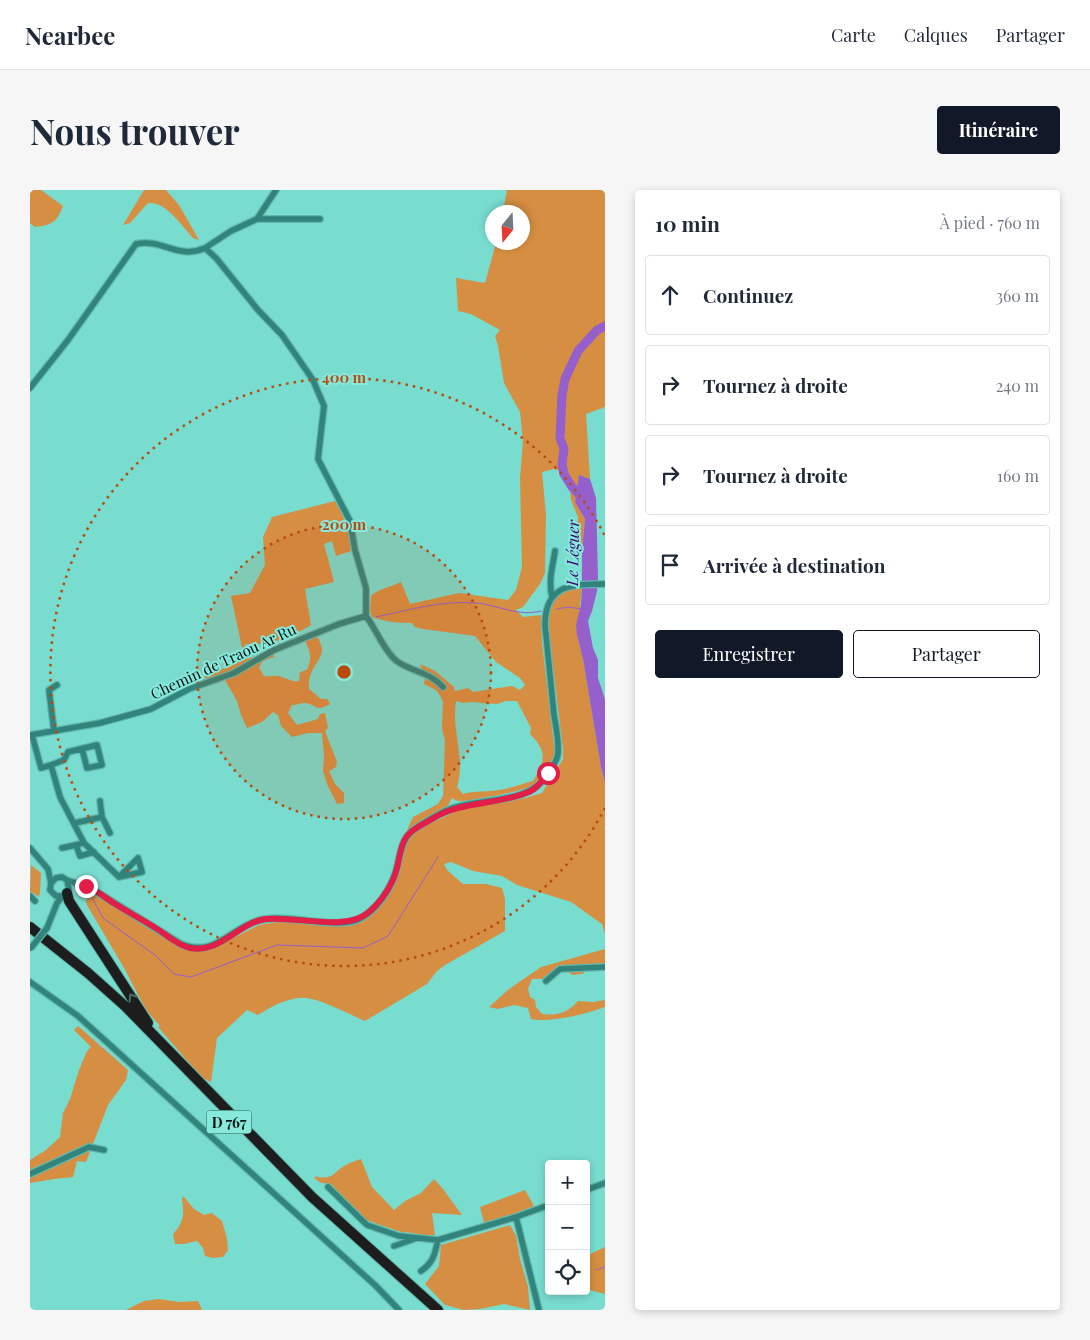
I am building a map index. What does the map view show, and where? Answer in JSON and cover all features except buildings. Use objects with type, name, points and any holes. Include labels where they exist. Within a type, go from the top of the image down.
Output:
[{"type":"highway","points":[[66,893],[69,901],[158,1038]]},
{"type":"highway","name":"D 767","points":[[30,927],[107,989],[158,1038],[312,1198],[438,1310]]},
{"type":"highway","name":"D 767","points":[[30,936],[110,1001],[311,1206],[428,1310]]},
{"type":"street","points":[[256,219],[276,190]]},
{"type":"street","points":[[30,388],[68,340],[136,244],[149,242],[183,252],[193,252],[204,248],[231,231],[256,219],[320,220]]},
{"type":"street","points":[[204,248],[216,258],[258,310],[282,335],[313,380],[324,406],[318,459],[350,521],[357,559],[366,588],[366,616],[393,658],[405,666],[431,676],[443,687]]},
{"type":"street","points":[[552,596],[550,588],[555,551]]},
{"type":"street","points":[[51,883],[56,878],[92,888],[181,944],[196,948],[216,945],[245,926],[259,920],[290,918],[341,923],[362,918],[375,907],[394,878],[401,849],[411,831],[440,814],[457,807],[527,793],[540,784],[548,773],[558,752],[545,625],[546,609],[552,596],[567,588],[578,585],[604,584]]},
{"type":"street","name":"Chemin de Traou Ar Ru","points":[[31,735],[100,723],[151,709],[189,689],[234,672],[274,650],[339,624],[366,616]]},
{"type":"street","points":[[54,731],[49,690],[57,685]]},
{"type":"street","points":[[31,735],[41,768],[64,760],[68,752],[82,748],[97,746],[102,764],[87,768],[82,748]]},
{"type":"street","points":[[30,757],[38,755]]},
{"type":"street","points":[[51,765],[60,797],[84,843],[119,877]]},
{"type":"street","points":[[100,801],[102,817],[110,833]]},
{"type":"street","points":[[75,823],[102,817]]},
{"type":"street","points":[[62,848],[84,843]]},
{"type":"street","points":[[76,845],[80,856],[94,852]]},
{"type":"street","points":[[30,848],[48,869],[64,879],[66,893]]},
{"type":"street","points":[[48,869],[55,908]]},
{"type":"street","points":[[30,949],[47,928],[55,908],[66,893],[74,886],[82,884]]},
{"type":"street","points":[[52,892],[56,896],[66,893]]},
{"type":"street","points":[[30,896],[35,901]]},
{"type":"street","points":[[546,981],[560,968],[605,967]]},
{"type":"street","points":[[30,983],[78,1016],[376,1286],[398,1310]]},
{"type":"street","points":[[30,1174],[89,1147],[104,1150]]},
{"type":"street","points":[[590,1189],[605,1183]]},
{"type":"street","points":[[328,1187],[367,1225],[399,1236],[438,1240],[545,1206]]},
{"type":"street","points":[[516,1217],[539,1310]]},
{"type":"street","points":[[394,1246],[416,1238]]},
{"type":"street","points":[[421,1271],[435,1257],[438,1240]]},
{"type":"shaded area","points":[[30,190],[41,190],[63,206],[53,222],[35,227],[30,223]]},
{"type":"shaded area","points":[[144,190],[166,190],[179,205],[199,240],[193,238],[167,210],[155,203],[148,203],[130,223],[123,225]]},
{"type":"shaded area","points":[[507,190],[605,190],[605,407],[586,414],[590,479],[579,475],[575,502],[585,519],[582,549],[577,532],[578,517],[571,500],[569,474],[554,469],[542,472],[546,515],[545,573],[540,584],[523,607],[516,610],[523,617],[541,615],[542,643],[555,754],[543,776],[532,786],[509,793],[473,800],[459,801],[452,798],[448,806],[407,830],[413,817],[438,804],[443,796],[445,740],[442,729],[443,702],[436,690],[424,684],[425,678],[420,664],[435,671],[454,687],[455,691],[468,688],[473,692],[512,686],[520,690],[525,685],[520,678],[496,662],[475,636],[423,629],[415,627],[412,623],[382,620],[372,617],[370,610],[371,596],[401,582],[410,604],[459,593],[508,600],[516,590],[522,567],[520,478],[523,441],[520,412],[504,383],[495,336],[500,330],[471,314],[458,311],[456,278],[485,283],[494,250],[530,250],[530,205],[504,205]],"holes":[[[456,701],[497,704],[506,701],[517,701],[531,728],[530,734],[542,751],[542,761],[533,781],[502,790],[463,794],[457,787],[460,766],[455,722]]]},
{"type":"shaded area","points":[[579,475],[590,479],[596,498],[598,578],[597,591],[588,621],[593,648],[598,660],[598,678],[605,699],[605,782],[576,625],[581,604],[582,549],[585,519],[575,502]]},
{"type":"shaded area","points":[[335,501],[346,525],[351,551],[336,556],[332,541],[324,544],[334,582],[305,589],[311,625],[279,640],[262,644],[245,644],[247,653],[257,663],[274,653],[274,657],[263,661],[259,667],[264,676],[280,676],[292,681],[299,681],[300,672],[307,670],[310,662],[310,652],[305,641],[318,637],[322,653],[312,670],[309,689],[321,699],[327,699],[330,704],[321,708],[305,703],[292,705],[288,713],[297,725],[318,719],[320,714],[325,713],[328,728],[325,731],[337,762],[336,767],[329,771],[335,784],[344,793],[344,803],[337,804],[323,771],[322,733],[308,733],[292,737],[281,726],[278,715],[273,712],[262,722],[247,728],[237,701],[225,680],[216,684],[204,677],[241,661],[243,652],[231,596],[250,593],[265,565],[263,537],[272,517]]},
{"type":"shaded area","points":[[582,586],[577,635],[605,782],[605,934],[602,924],[571,902],[517,885],[502,876],[473,871],[451,862],[444,864],[447,870],[463,884],[486,884],[502,888],[505,899],[505,931],[445,965],[437,971],[427,984],[365,1021],[328,1004],[306,998],[287,1000],[258,1015],[247,1010],[217,1038],[211,1082],[202,1078],[158,1027],[160,1026],[146,1010],[87,905],[86,900],[95,894],[184,950],[207,951],[259,925],[277,922],[342,926],[362,922],[381,906],[398,876],[408,839],[423,827],[463,808],[525,798],[542,793],[563,759],[547,618],[550,602],[563,591]]},
{"type":"shaded area","points":[[31,865],[41,873],[39,897],[30,891]]},
{"type":"shaded area","points":[[605,949],[605,965],[599,963],[582,974],[572,975],[561,965],[542,979],[532,979],[528,989],[530,997],[535,1000],[536,1007],[542,1014],[562,1013],[578,1001],[593,1002],[605,1000],[605,1007],[568,1017],[539,1020],[531,1019],[528,1008],[514,1005],[498,1009],[489,1007],[509,989],[541,967]]},
{"type":"shaded area","points":[[78,1026],[128,1070],[126,1080],[108,1105],[86,1162],[77,1161],[73,1177],[30,1183],[30,1160],[46,1150],[60,1137],[63,1113],[87,1051],[91,1047],[74,1030]]},
{"type":"shaded area","points":[[361,1159],[372,1187],[394,1210],[405,1201],[421,1193],[434,1179],[462,1215],[432,1213],[435,1235],[404,1233],[366,1220],[331,1184],[321,1183],[314,1178],[317,1176],[323,1178],[331,1176],[342,1167]]},
{"type":"shaded area","points":[[525,1190],[534,1206],[484,1223],[480,1207]]},
{"type":"shaded area","points":[[183,1196],[194,1209],[204,1215],[212,1213],[222,1221],[228,1250],[223,1257],[213,1258],[205,1256],[203,1248],[197,1241],[175,1244],[173,1234],[180,1226],[182,1219]]},
{"type":"shaded area","points":[[510,1225],[516,1236],[528,1287],[530,1310],[504,1304],[464,1310],[445,1305],[425,1284],[439,1266],[441,1245]]},
{"type":"shaded area","points":[[605,1247],[605,1294],[590,1290],[590,1254]]},
{"type":"shaded area","points":[[159,1299],[179,1302],[198,1301],[202,1310],[126,1310],[144,1301]]},
{"type":"waterway","name":"Le Léguer","points":[[584,500],[572,487],[564,474],[562,464],[564,449],[560,438],[562,395],[565,379],[578,351],[597,330],[605,326]]},
{"type":"waterway","points":[[376,617],[426,606],[463,602],[484,604],[524,613],[541,611]]},
{"type":"waterway","points":[[557,609],[568,607],[581,609]]},
{"type":"waterway","points":[[91,892],[91,896],[103,918],[155,955],[174,974],[191,977],[277,945],[363,948],[388,936],[438,857]]},
{"type":"waterway","points":[[596,1270],[605,1267]]},
{"type":"route","points":[[86,886],[153,926],[171,939],[189,948],[216,945],[245,926],[259,920],[290,918],[341,923],[356,920],[362,918],[375,907],[387,890],[394,878],[401,849],[411,831],[440,814],[457,807],[527,793],[540,784],[548,773]]}]
